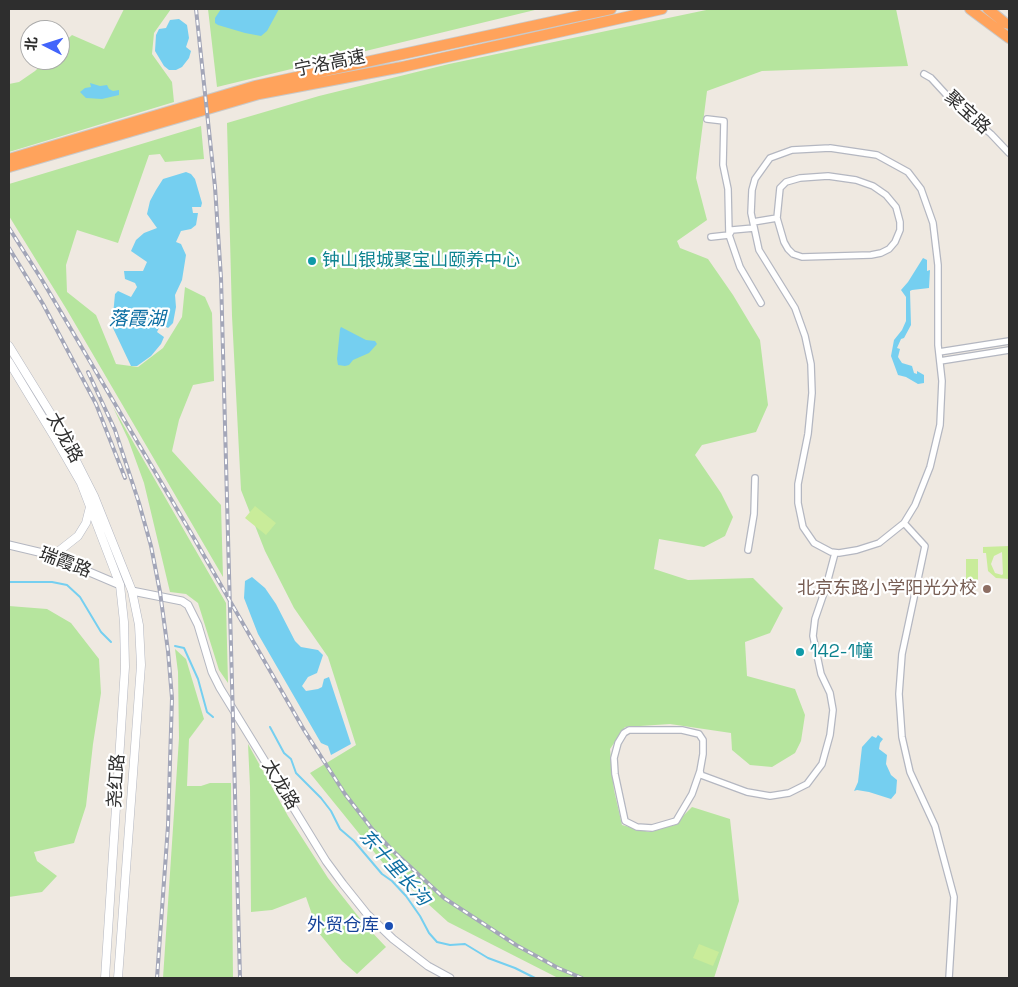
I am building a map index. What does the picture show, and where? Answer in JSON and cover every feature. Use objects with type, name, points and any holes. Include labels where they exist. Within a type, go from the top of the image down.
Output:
[{"type":"highway","name":"宁洛高速","points":[[9,159],[255,86],[611,9]]},
{"type":"highway","name":"宁洛高速","points":[[9,167],[259,94],[402,66],[662,9]]},
{"type":"highway","points":[[970,9],[1009,38]]},
{"type":"highway","points":[[988,9],[1005,23],[1009,24]]},
{"type":"main road","name":"太龙路","points":[[9,346],[59,427],[78,462],[94,496],[132,591]]},
{"type":"main road","name":"太龙路","points":[[9,362],[81,483],[120,585],[132,591]]},
{"type":"main road","points":[[46,554],[59,551],[78,536],[86,523],[90,507]]},
{"type":"main road","name":"尧红路","points":[[105,978],[125,667],[124,622],[120,585]]},
{"type":"main road","name":"尧红路","points":[[118,978],[141,665],[139,625],[132,591]]},
{"type":"street","name":"聚宝路","points":[[924,74],[931,78],[953,102],[991,134],[1009,153]]},
{"type":"street","points":[[707,119],[724,122],[723,165],[728,189],[729,235],[740,267],[761,303]]},
{"type":"street","points":[[830,148],[877,155],[908,172],[921,189],[933,223],[938,265],[939,352],[942,381],[940,425],[930,467],[915,505],[904,523],[879,543],[857,550],[835,552],[814,544],[803,527],[798,503],[798,484],[812,393],[811,364],[806,336],[795,308],[759,250],[751,213],[752,190],[755,179],[770,158],[792,150],[830,148]]},
{"type":"street","points":[[828,176],[856,180],[873,186],[886,195],[896,207],[900,230],[895,242],[889,249],[880,253],[871,255],[802,257],[794,254],[784,242],[777,218],[780,188],[786,182],[800,178],[828,176]]},
{"type":"street","points":[[711,238],[729,235],[732,230],[777,218]]},
{"type":"street","points":[[939,352],[1009,341]]},
{"type":"street","points":[[940,361],[1009,350]]},
{"type":"street","points":[[748,550],[754,514],[755,478]]},
{"type":"street","points":[[904,523],[925,546],[902,654],[899,694],[902,737],[910,772],[935,826],[954,897],[949,978]]},
{"type":"street","name":"瑞霞路","points":[[9,545],[46,554],[120,585]]},
{"type":"street","points":[[700,771],[692,794],[676,821],[652,828],[637,827],[625,821],[614,758],[618,743],[624,733],[629,730],[682,730],[699,734],[703,740],[701,775],[747,792],[770,796],[789,793],[807,784],[822,764],[830,735],[833,710],[830,693],[820,674],[813,636],[815,619],[826,588],[835,552]]},
{"type":"street","name":"太龙路","points":[[132,591],[182,601],[188,605],[198,625],[212,672],[220,688],[326,861],[367,914],[393,939],[421,961],[450,978]]},
{"type":"green space","points":[[124,9],[171,9],[154,33],[152,54],[172,82],[174,102],[9,152],[9,84],[19,82],[36,70],[70,70],[70,37],[72,35],[104,49]]},
{"type":"green space","points":[[208,9],[539,9],[217,87]]},
{"type":"green space","points":[[711,9],[896,9],[908,66],[762,71],[707,91],[696,178],[707,220],[677,241],[680,248],[708,259],[733,295],[760,340],[768,405],[756,432],[702,445],[695,455],[721,493],[733,517],[725,536],[704,547],[659,539],[654,569],[688,580],[753,578],[783,608],[770,633],[745,642],[747,676],[795,689],[805,715],[801,741],[795,753],[772,767],[750,765],[732,750],[731,733],[670,724],[625,727],[610,749],[614,790],[622,825],[649,832],[674,825],[692,807],[730,819],[739,901],[714,978],[558,978],[448,922],[383,863],[310,773],[356,745],[328,657],[294,608],[265,551],[241,490],[232,316],[227,123],[319,96],[449,64]]},
{"type":"green space","points":[[201,126],[204,159],[165,162],[160,154],[149,155],[118,243],[77,230],[66,265],[67,292],[96,315],[116,364],[138,367],[163,348],[182,317],[185,287],[205,297],[212,313],[214,381],[193,385],[179,420],[172,451],[221,505],[223,577],[67,310],[9,216],[9,184]]},
{"type":"green space","points":[[113,407],[226,603],[228,683],[219,670],[198,603],[186,594],[170,592],[144,483],[128,439]]},
{"type":"green space","points":[[255,506],[276,523],[266,535],[245,518]]},
{"type":"green space","points":[[1009,546],[1009,579],[996,578],[988,571],[986,553],[983,553],[983,547]],"holes":[[[1002,552],[1003,574],[995,573],[991,564],[994,556]]]},
{"type":"green space","points":[[966,559],[978,559],[978,582],[966,582]]},
{"type":"green space","points":[[9,606],[47,609],[71,623],[99,659],[101,693],[86,806],[74,843],[34,852],[37,861],[57,876],[42,892],[9,897]]},
{"type":"green space","points":[[175,649],[186,659],[204,719],[189,739],[187,786],[231,783],[233,978],[163,978],[179,738],[178,672]]},
{"type":"green space","points":[[248,744],[288,816],[328,878],[365,925],[386,947],[357,974],[342,961],[318,932],[306,897],[272,910],[251,912]]},
{"type":"green space","points":[[699,944],[719,952],[713,966],[693,958]]},
{"type":"water","points":[[221,9],[279,9],[267,31],[261,36],[215,23],[215,18]]},
{"type":"water","points":[[179,19],[187,25],[189,38],[186,47],[191,51],[189,58],[182,67],[176,70],[169,70],[164,66],[155,51],[156,35],[159,29],[166,28],[170,20]]},
{"type":"water","points":[[90,83],[100,86],[107,85],[113,91],[119,90],[119,95],[102,99],[86,98],[80,92],[85,88],[91,87]]},
{"type":"water","name":"落霞湖","points":[[186,172],[195,179],[202,203],[201,207],[192,207],[193,213],[198,213],[196,225],[191,229],[181,231],[176,242],[181,244],[186,255],[182,280],[175,295],[176,307],[173,323],[168,328],[161,324],[157,332],[164,337],[161,344],[151,356],[137,366],[131,366],[112,326],[115,294],[118,291],[131,297],[137,287],[135,283],[125,279],[124,271],[143,271],[147,262],[131,251],[136,240],[144,233],[157,228],[147,214],[150,201],[156,190],[163,179]]},
{"type":"water","points":[[923,258],[927,260],[927,271],[930,270],[929,288],[910,291],[911,325],[897,348],[900,349],[898,357],[902,363],[912,366],[914,373],[917,374],[917,371],[924,375],[924,383],[918,384],[898,375],[891,356],[894,340],[906,321],[906,297],[901,290]]},
{"type":"water","points":[[341,327],[366,340],[375,341],[377,344],[369,353],[353,360],[349,365],[338,365]]},
{"type":"water","points":[[252,577],[265,588],[276,604],[295,641],[301,647],[318,650],[323,655],[317,673],[308,677],[302,686],[306,691],[318,689],[322,687],[324,679],[329,677],[351,744],[331,755],[328,746],[321,743],[258,634],[244,598],[245,581]]},
{"type":"water","points":[[878,735],[883,739],[879,749],[887,755],[886,764],[891,775],[897,780],[896,793],[891,799],[869,792],[854,791],[858,782],[862,747],[872,736],[876,738]]},
{"type":"waterway","name":"东十里长沟","points":[[9,582],[52,582],[67,585],[80,597],[101,632],[111,642]]},
{"type":"waterway","name":"东十里长沟","points":[[175,646],[184,648],[198,679],[207,712],[213,717]]},
{"type":"waterway","name":"东十里长沟","points":[[270,727],[284,753],[291,759],[296,773],[321,798],[331,811],[340,829],[354,841],[382,874],[392,881],[406,896],[429,933],[437,942],[450,945],[465,944],[488,958],[535,978]]},
{"type":"railway","points":[[196,9],[215,187],[221,278],[240,978]]},
{"type":"railway","points":[[9,228],[42,280],[191,533],[304,730],[345,794],[372,829],[444,898],[516,945],[558,968],[582,978]]},
{"type":"railway","points":[[9,248],[43,304],[96,404],[125,478]]},
{"type":"railway","points":[[88,372],[115,430],[139,503],[151,546],[160,592],[168,651],[172,698],[168,826],[157,978]]},
{"type":"place","name":"钟山银城聚宝山颐养中心","points":[[312,261]]},
{"type":"place","name":"北京东路小学阳光分校","points":[[987,589]]},
{"type":"place","name":"142-1幢","points":[[800,652]]},
{"type":"place","name":"外贸仓库","points":[[389,926]]}]
